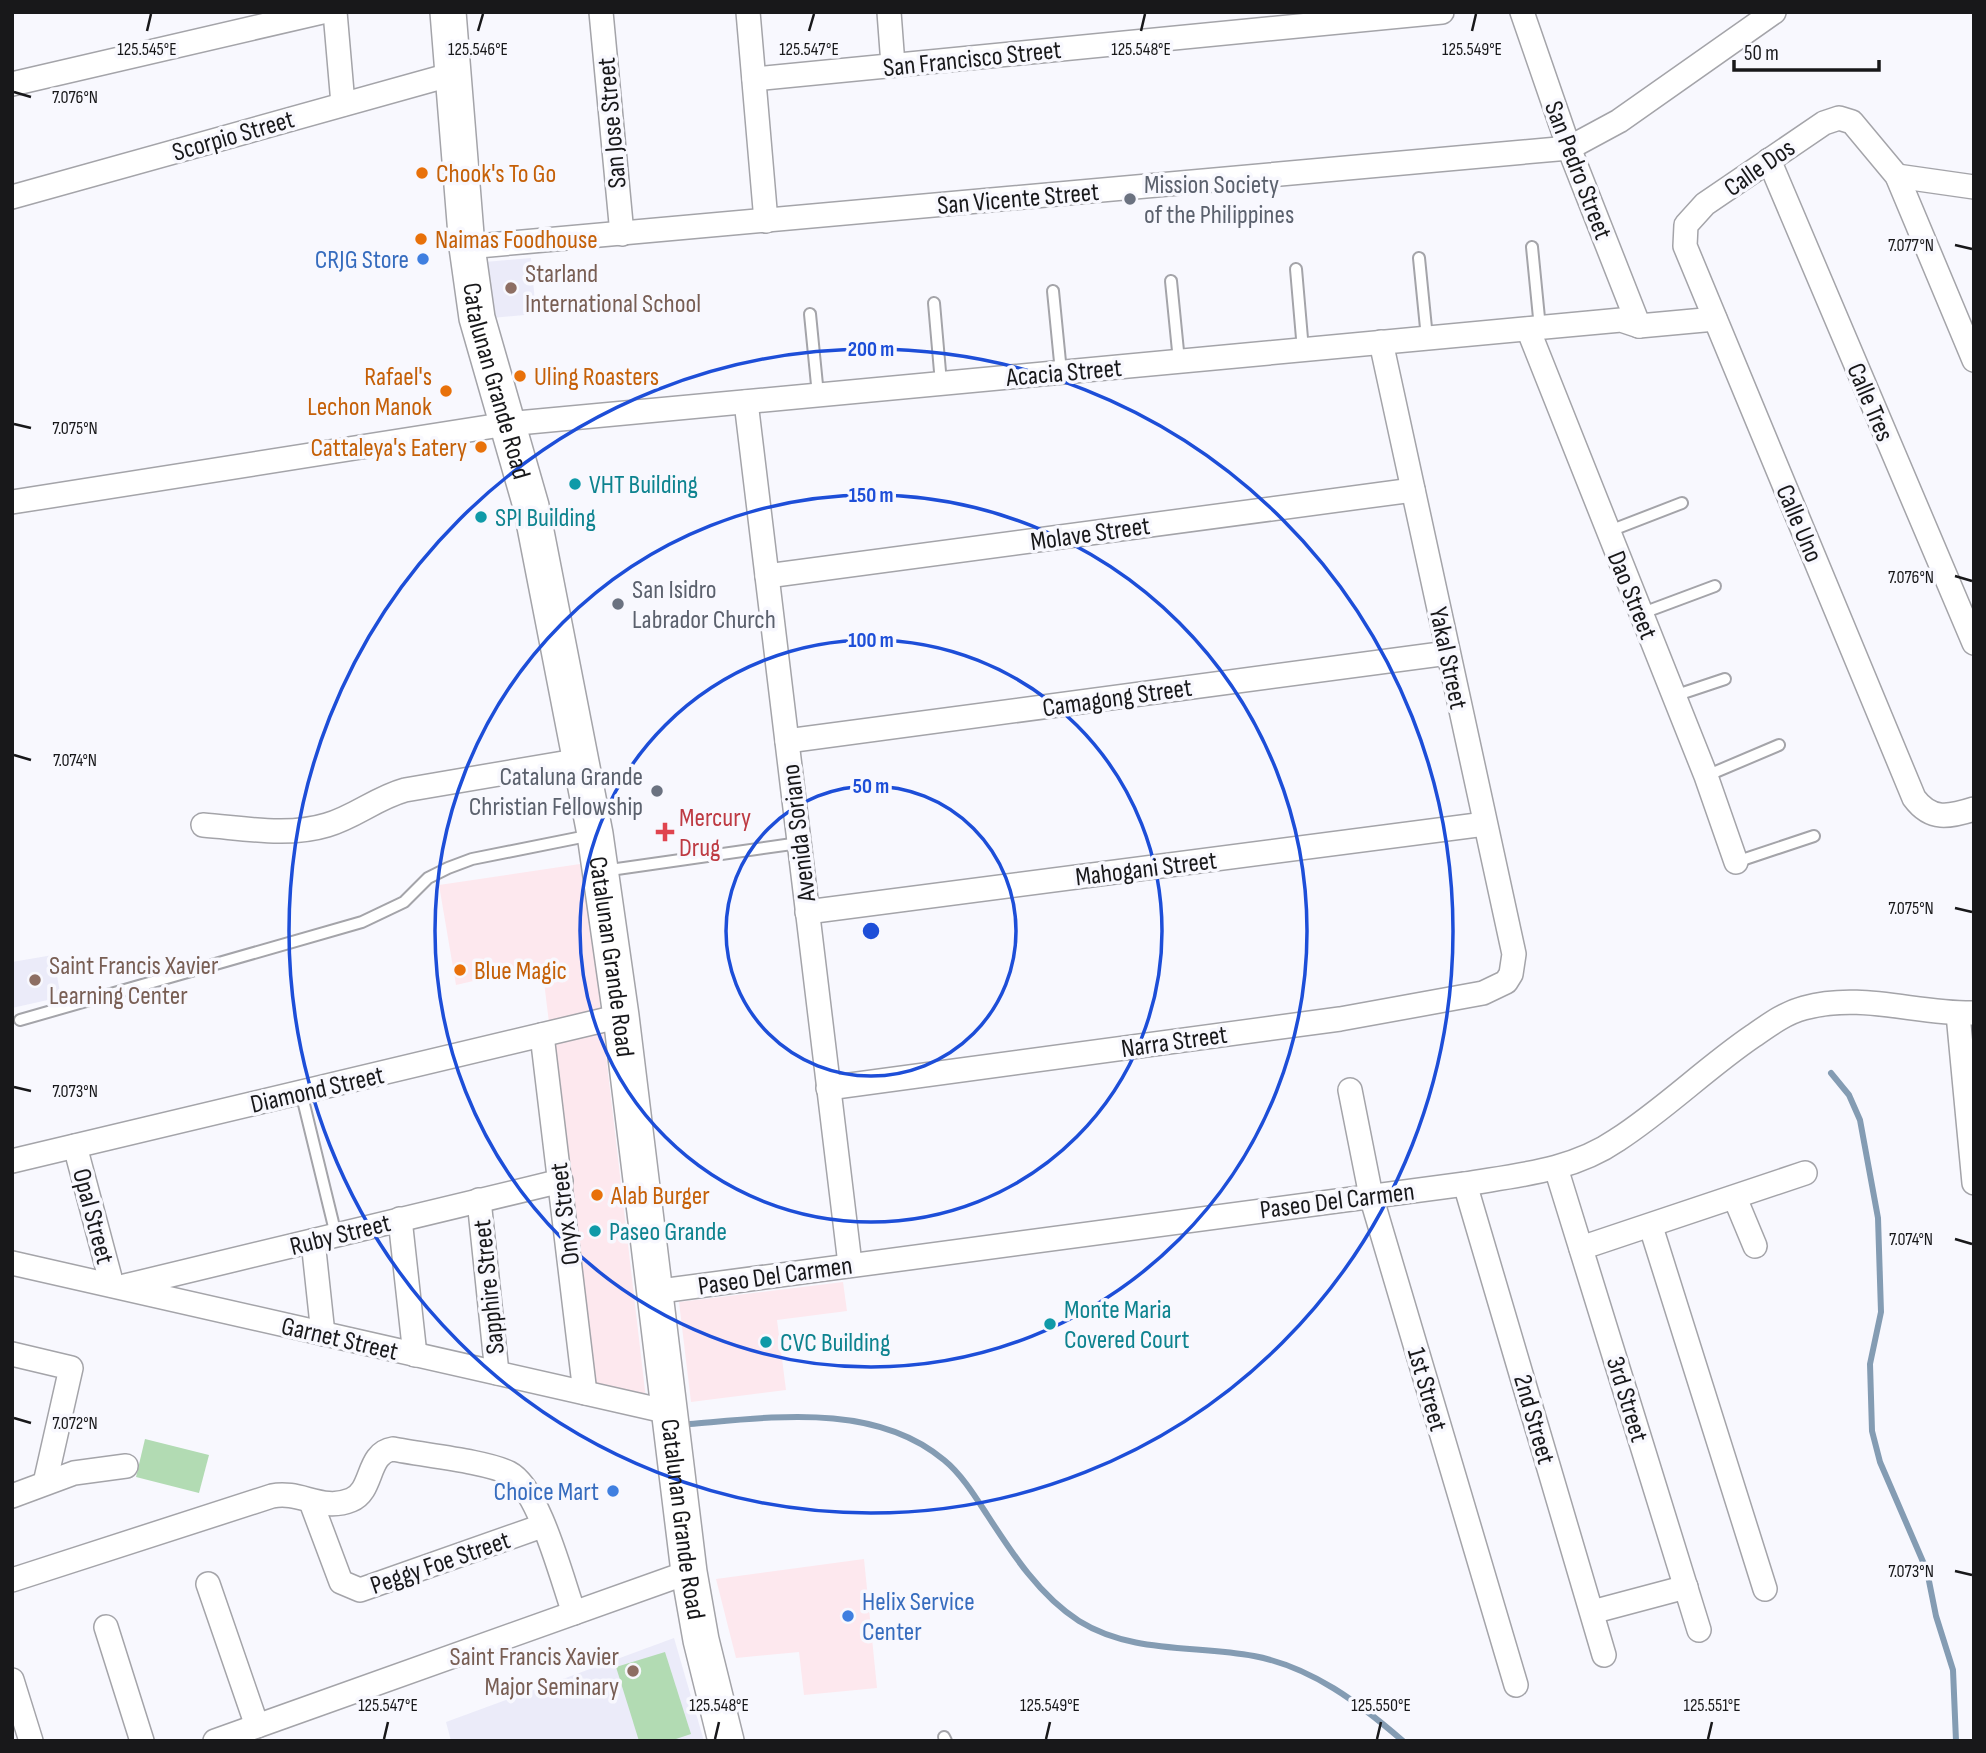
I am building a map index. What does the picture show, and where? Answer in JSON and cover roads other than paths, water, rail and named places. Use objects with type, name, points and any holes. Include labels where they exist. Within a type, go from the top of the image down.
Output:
[{"type":"main road","name":"Catalunan Grande Road","points":[[448,12],[467,247],[477,318],[538,537],[595,834],[621,1016],[689,1572],[701,1640],[726,1741]]},
{"type":"street","points":[[12,85],[322,12]]},
{"type":"street","points":[[335,12],[342,104]]},
{"type":"street","name":"San Jose Street","points":[[601,12],[622,234]]},
{"type":"street","points":[[748,12],[766,221]]},
{"type":"street","points":[[890,12],[893,65]]},
{"type":"street","name":"San Francisco Street","points":[[754,79],[893,65],[1254,21],[1441,12]]},
{"type":"street","name":"San Pedro Street","points":[[1522,12],[1631,319]]},
{"type":"street","points":[[1569,148],[1619,121],[1774,12]]},
{"type":"street","name":"Scorpio Street","points":[[12,197],[453,74]]},
{"type":"street","name":"Calle Dos","points":[[1686,225],[1705,204],[1824,122],[1839,118],[1852,122],[1896,176]]},
{"type":"street","name":"San Vicente Street","points":[[467,247],[1569,148]]},
{"type":"street","name":"Calle Tres","points":[[1769,160],[1974,643]]},
{"type":"street","points":[[1896,176],[1974,187]]},
{"type":"street","points":[[1896,176],[1974,360]]},
{"type":"street","name":"Calle Uno","points":[[1686,225],[1685,246],[1914,798],[1931,815],[1943,817],[1974,809]]},
{"type":"street","name":"Acacia Street","points":[[12,502],[507,424],[1713,312]]},
{"type":"street","name":"Dao Street","points":[[1534,328],[1607,532],[1706,776],[1736,862]]},
{"type":"street","name":"Yakal Street","points":[[1381,342],[1514,954],[1511,974]]},
{"type":"street","name":"Avenida Soriano","points":[[746,402],[850,1264]]},
{"type":"street","name":"Molave Street","points":[[767,576],[1413,490]]},
{"type":"street","name":"Camagong Street","points":[[787,741],[1448,653]]},
{"type":"street","points":[[203,825],[296,831],[326,826],[348,817],[384,796],[405,790],[581,760]]},
{"type":"street","name":"Mahogani Street","points":[[807,912],[1485,824]]},
{"type":"street","name":"Narra Street","points":[[828,1088],[1340,1019],[1496,990],[1511,974]]},
{"type":"street","name":"Paseo Del Carmen","points":[[653,1292],[1465,1184],[1556,1168],[1581,1160],[1617,1140],[1730,1052],[1780,1018],[1800,1009],[1822,1003],[1854,1002],[1966,1014]]},
{"type":"street","points":[[1966,1014],[1974,1183]]},
{"type":"street","name":"Diamond Street","points":[[12,1161],[621,1016]]},
{"type":"street","name":"Onyx Street","points":[[542,1035],[585,1393]]},
{"type":"street","name":"1st Street","points":[[1350,1090],[1371,1196],[1516,1685]]},
{"type":"street","name":"Opal Street","points":[[75,1146],[116,1286]]},
{"type":"street","name":"3rd Street","points":[[1556,1168],[1699,1630]]},
{"type":"street","points":[[1581,1248],[1735,1199],[1805,1172]]},
{"type":"street","name":"Ruby Street","points":[[116,1286],[561,1181]]},
{"type":"street","name":"2nd Street","points":[[1465,1184],[1604,1655]]},
{"type":"street","points":[[1735,1199],[1755,1246]]},
{"type":"street","name":"Sapphire Street","points":[[479,1200],[497,1373]]},
{"type":"street","points":[[400,1219],[415,1355]]},
{"type":"street","points":[[1651,1227],[1765,1588]]},
{"type":"street","points":[[313,1241],[323,1334]]},
{"type":"street","name":"Garnet Street","points":[[12,1263],[669,1412]]},
{"type":"street","points":[[12,1354],[71,1368],[45,1483]]},
{"type":"street","points":[[12,1580],[283,1493],[297,1495],[311,1502],[338,1504],[354,1499],[364,1489],[376,1458],[384,1450],[393,1449],[508,1473],[519,1480],[542,1526],[574,1613]]},
{"type":"street","points":[[12,1496],[89,1470],[126,1466]]},
{"type":"street","name":"Peggy Foe Street","points":[[311,1502],[341,1582],[348,1588],[360,1590],[542,1526]]},
{"type":"street","points":[[215,1741],[689,1572]]},
{"type":"street","points":[[208,1584],[257,1726]]},
{"type":"street","points":[[1592,1612],[1686,1587]]},
{"type":"street","points":[[106,1627],[142,1741]]},
{"type":"street","points":[[12,1680],[31,1741]]},
{"type":"lane","points":[[1532,247],[1534,328]]},
{"type":"lane","points":[[1419,258],[1427,338]]},
{"type":"lane","points":[[1296,269],[1304,350]]},
{"type":"lane","points":[[1171,281],[1180,361]]},
{"type":"lane","points":[[1053,292],[1061,372]]},
{"type":"lane","points":[[934,303],[942,383]]},
{"type":"lane","points":[[810,314],[818,395]]},
{"type":"lane","points":[[1607,532],[1682,503]]},
{"type":"lane","points":[[1640,614],[1715,586]]},
{"type":"lane","points":[[1674,696],[1725,679]]},
{"type":"lane","points":[[1706,776],[1779,745]]},
{"type":"lane","points":[[20,1020],[362,922],[404,902],[428,878],[472,859],[595,834]]},
{"type":"lane","points":[[1736,862],[1814,836]]},
{"type":"lane","points":[[601,871],[799,843]]},
{"type":"lane","points":[[301,1092],[336,1235]]},
{"type":"waterway","points":[[1831,1073],[1849,1095],[1860,1120],[1878,1218],[1881,1312],[1870,1364],[1872,1431],[1880,1462],[1927,1571],[1936,1616],[1953,1670],[1956,1741]]},
{"type":"waterway","points":[[690,1424],[789,1417],[822,1418],[855,1421],[887,1429],[917,1442],[955,1471],[1026,1571],[1051,1598],[1079,1621],[1099,1632],[1142,1644],[1232,1653],[1275,1661],[1334,1688],[1403,1741]]},
{"type":"place","name":"Chook's To Go","points":[[422,173]]},
{"type":"place","name":"Mission Society of the Philippines","points":[[1130,199]]},
{"type":"place","name":"Naimas Foodhouse","points":[[421,239]]},
{"type":"place","name":"CRJG Store","points":[[423,259]]},
{"type":"place","name":"Starland International School","points":[[511,288]]},
{"type":"place","name":"Uling Roasters","points":[[520,376]]},
{"type":"place","name":"Rafael's Lechon Manok","points":[[446,391]]},
{"type":"place","name":"Cattaleya's Eatery","points":[[481,447]]},
{"type":"place","name":"VHT Building","points":[[575,484]]},
{"type":"place","name":"SPI Building","points":[[481,517]]},
{"type":"place","name":"San Isidro Labrador Church","points":[[618,604]]},
{"type":"place","name":"Cataluna Grande Christian Fellowship","points":[[657,791]]},
{"type":"place","name":"Mercury Drug","points":[[665,832]]},
{"type":"place","name":"Blue Magic","points":[[460,970]]},
{"type":"place","name":"Saint Francis Xavier Learning Center","points":[[35,980]]},
{"type":"place","name":"Alab Burger","points":[[597,1195]]},
{"type":"place","name":"Paseo Grande","points":[[595,1231]]},
{"type":"place","name":"Monte Maria Covered Court","points":[[1050,1324]]},
{"type":"place","name":"CVC Building","points":[[766,1342]]},
{"type":"place","name":"Choice Mart","points":[[613,1491]]},
{"type":"place","name":"Helix Service Center","points":[[848,1616]]},
{"type":"place","name":"Saint Francis Xavier Major Seminary","points":[[633,1671]]}]
